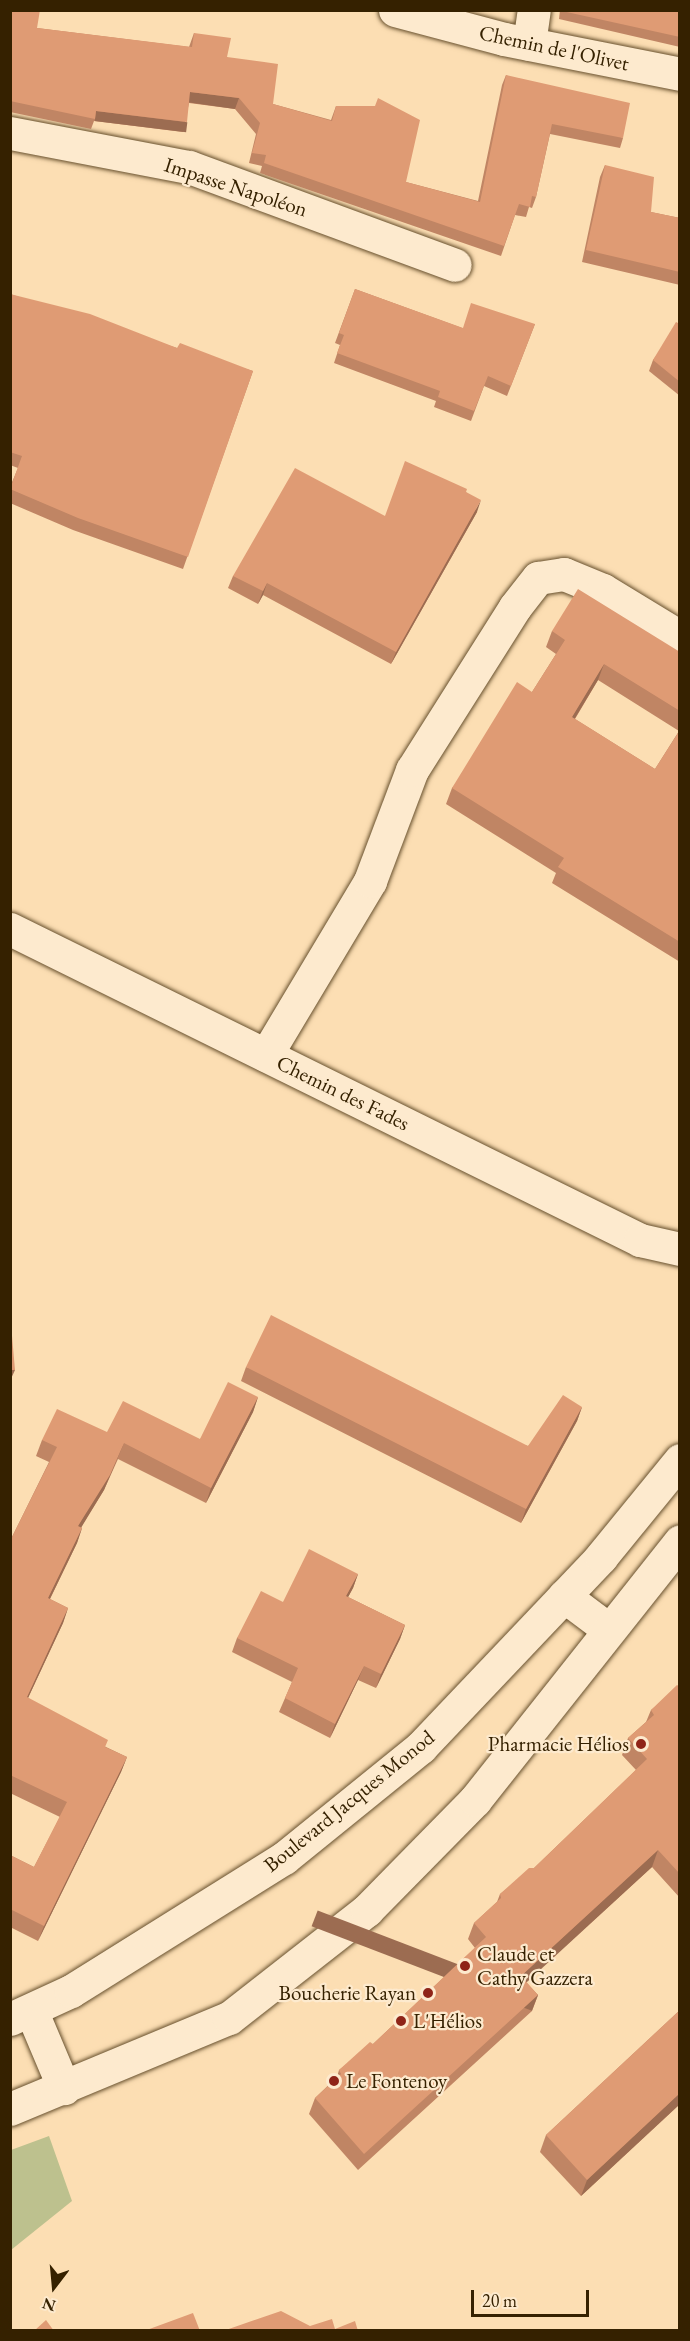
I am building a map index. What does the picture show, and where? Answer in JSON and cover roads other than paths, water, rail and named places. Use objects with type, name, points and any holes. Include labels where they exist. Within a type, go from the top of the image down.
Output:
[{"type":"street","name":"Chemin de l'Olivet","points":[[395,10],[529,44],[680,74]]},
{"type":"street","points":[[529,44],[534,10]]},
{"type":"street","name":"Impasse Napoléon","points":[[10,133],[189,167],[455,265]]},
{"type":"street","points":[[266,1055],[370,881],[412,770],[515,607],[538,578],[564,574],[584,582],[680,637]]},
{"type":"street","name":"Chemin des Fades","points":[[10,929],[640,1240],[680,1249]]},
{"type":"street","name":"Boulevard Jacques Monod","points":[[21,2014],[71,1991],[284,1858],[421,1747],[601,1557],[680,1460]]},
{"type":"street","points":[[10,2109],[230,2018],[367,1910],[475,1800],[608,1629],[674,1551]]},
{"type":"street","points":[[564,1596],[608,1629]]},
{"type":"street","points":[[21,2014],[64,2088]]},
{"type":"place","name":"Pharmacie Hélios","points":[[641,1744]]},
{"type":"place","name":"Claude et Cathy Gazzera","points":[[465,1966]]},
{"type":"place","name":"Boucherie Rayan","points":[[428,1993]]},
{"type":"place","name":"L'Hélios","points":[[401,2021]]},
{"type":"place","name":"Le Fontenoy","points":[[334,2081]]}]
